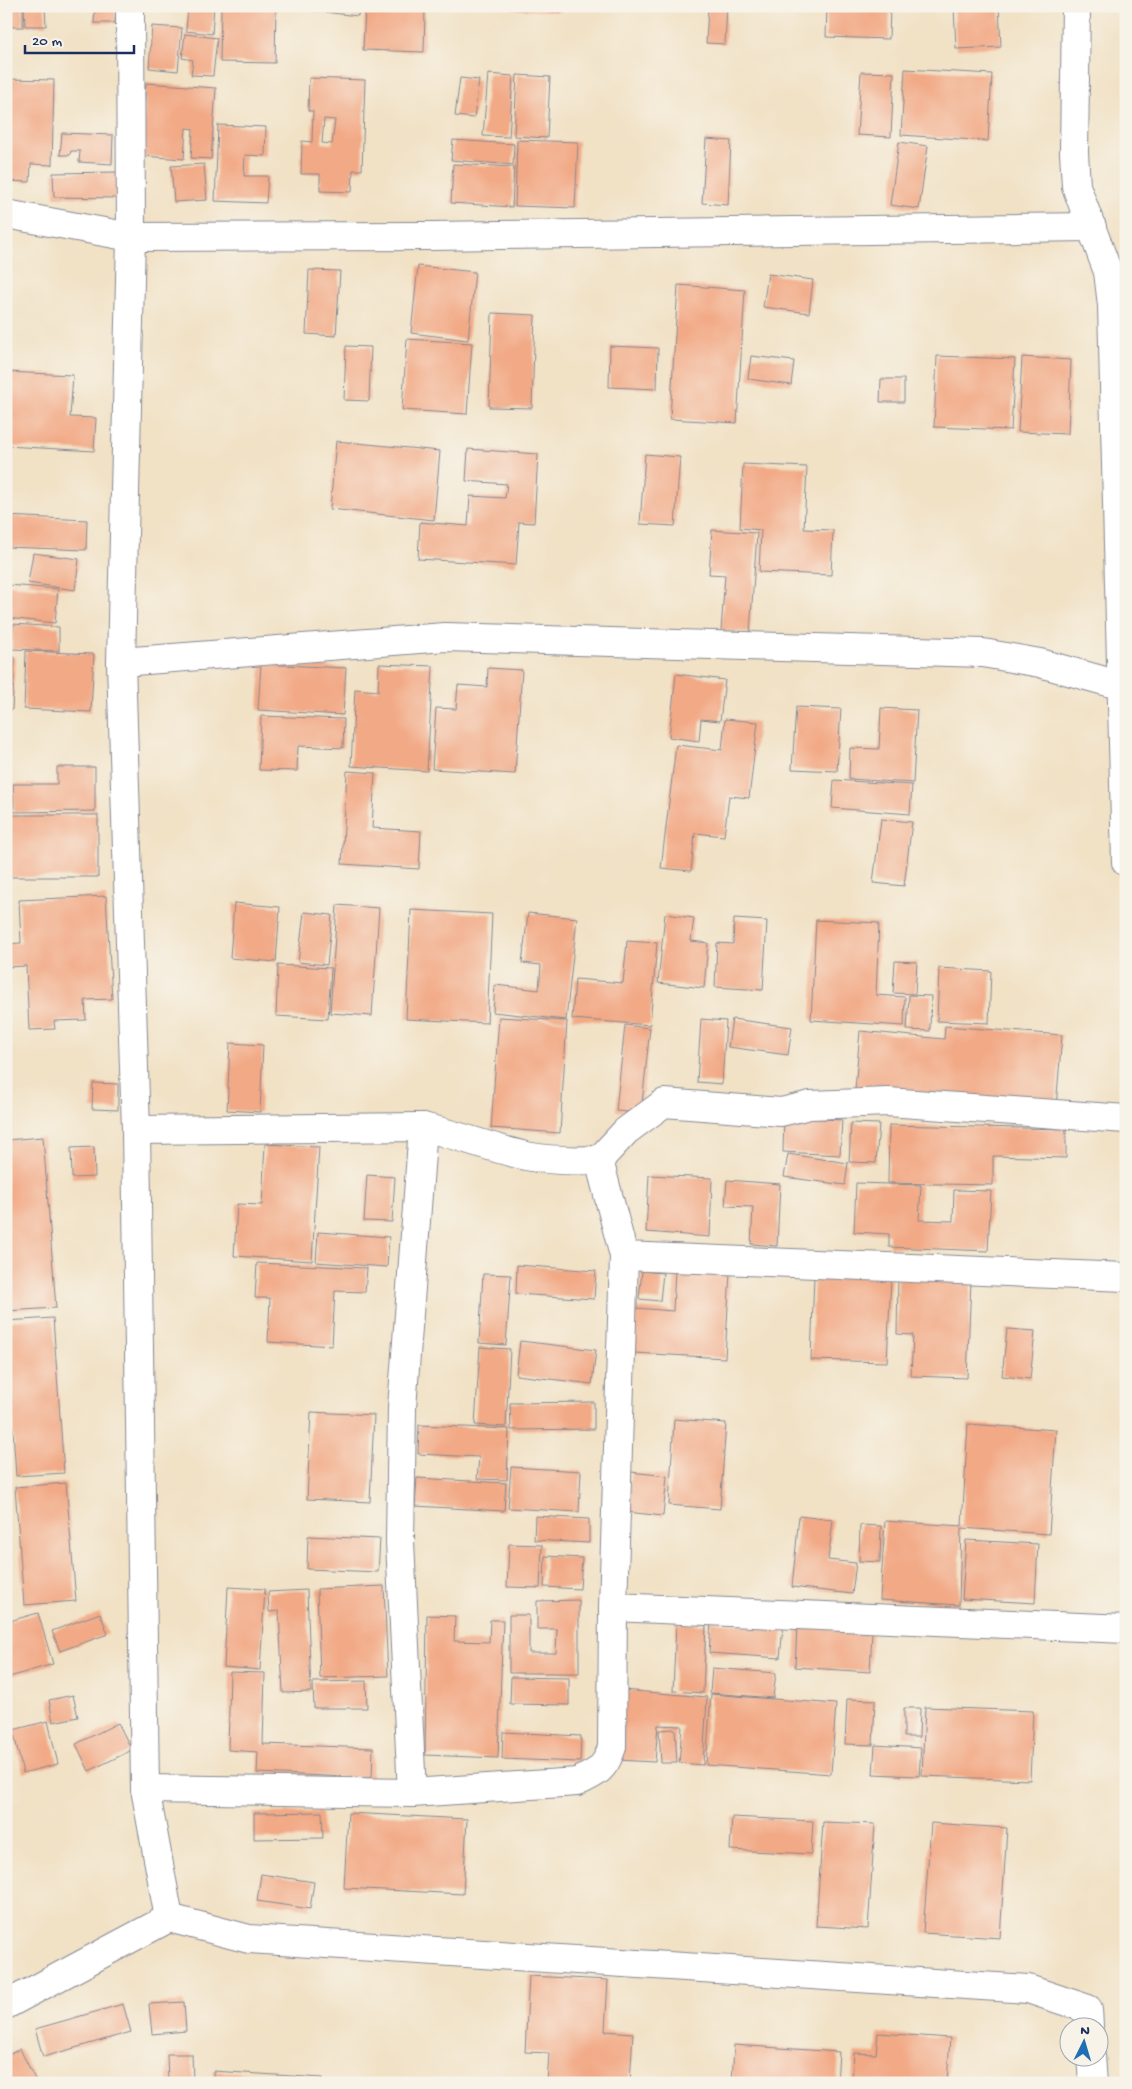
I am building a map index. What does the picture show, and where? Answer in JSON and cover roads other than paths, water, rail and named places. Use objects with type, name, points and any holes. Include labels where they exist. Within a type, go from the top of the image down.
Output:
[{"type":"street","points":[[130,6],[130,237],[121,662],[136,1130],[145,1789],[169,1918]]},
{"type":"street","points":[[1076,6],[1074,152],[1076,186],[1108,272],[1112,305],[1124,687],[1126,862]]},
{"type":"street","points":[[6,214],[130,237],[1092,227]]},
{"type":"street","points":[[121,662],[445,638],[822,647],[983,653],[1040,663],[1124,687]]},
{"type":"street","points":[[136,1130],[423,1127],[458,1135],[527,1156],[571,1161],[599,1160],[626,1131],[664,1103],[781,1112],[810,1105],[888,1102],[1126,1119]]},
{"type":"street","points":[[412,1794],[400,1541],[402,1408],[423,1127]]},
{"type":"street","points":[[145,1789],[412,1794],[577,1782],[596,1773],[608,1762],[612,1747],[613,1607],[624,1256],[599,1160]]},
{"type":"street","points":[[624,1256],[1126,1277]]},
{"type":"street","points":[[613,1607],[1126,1629]]},
{"type":"street","points":[[6,2005],[169,1918],[249,1939],[1028,1990],[1088,2009],[1088,2016]]},
{"type":"street","points":[[1092,2066],[1093,2083]]}]
